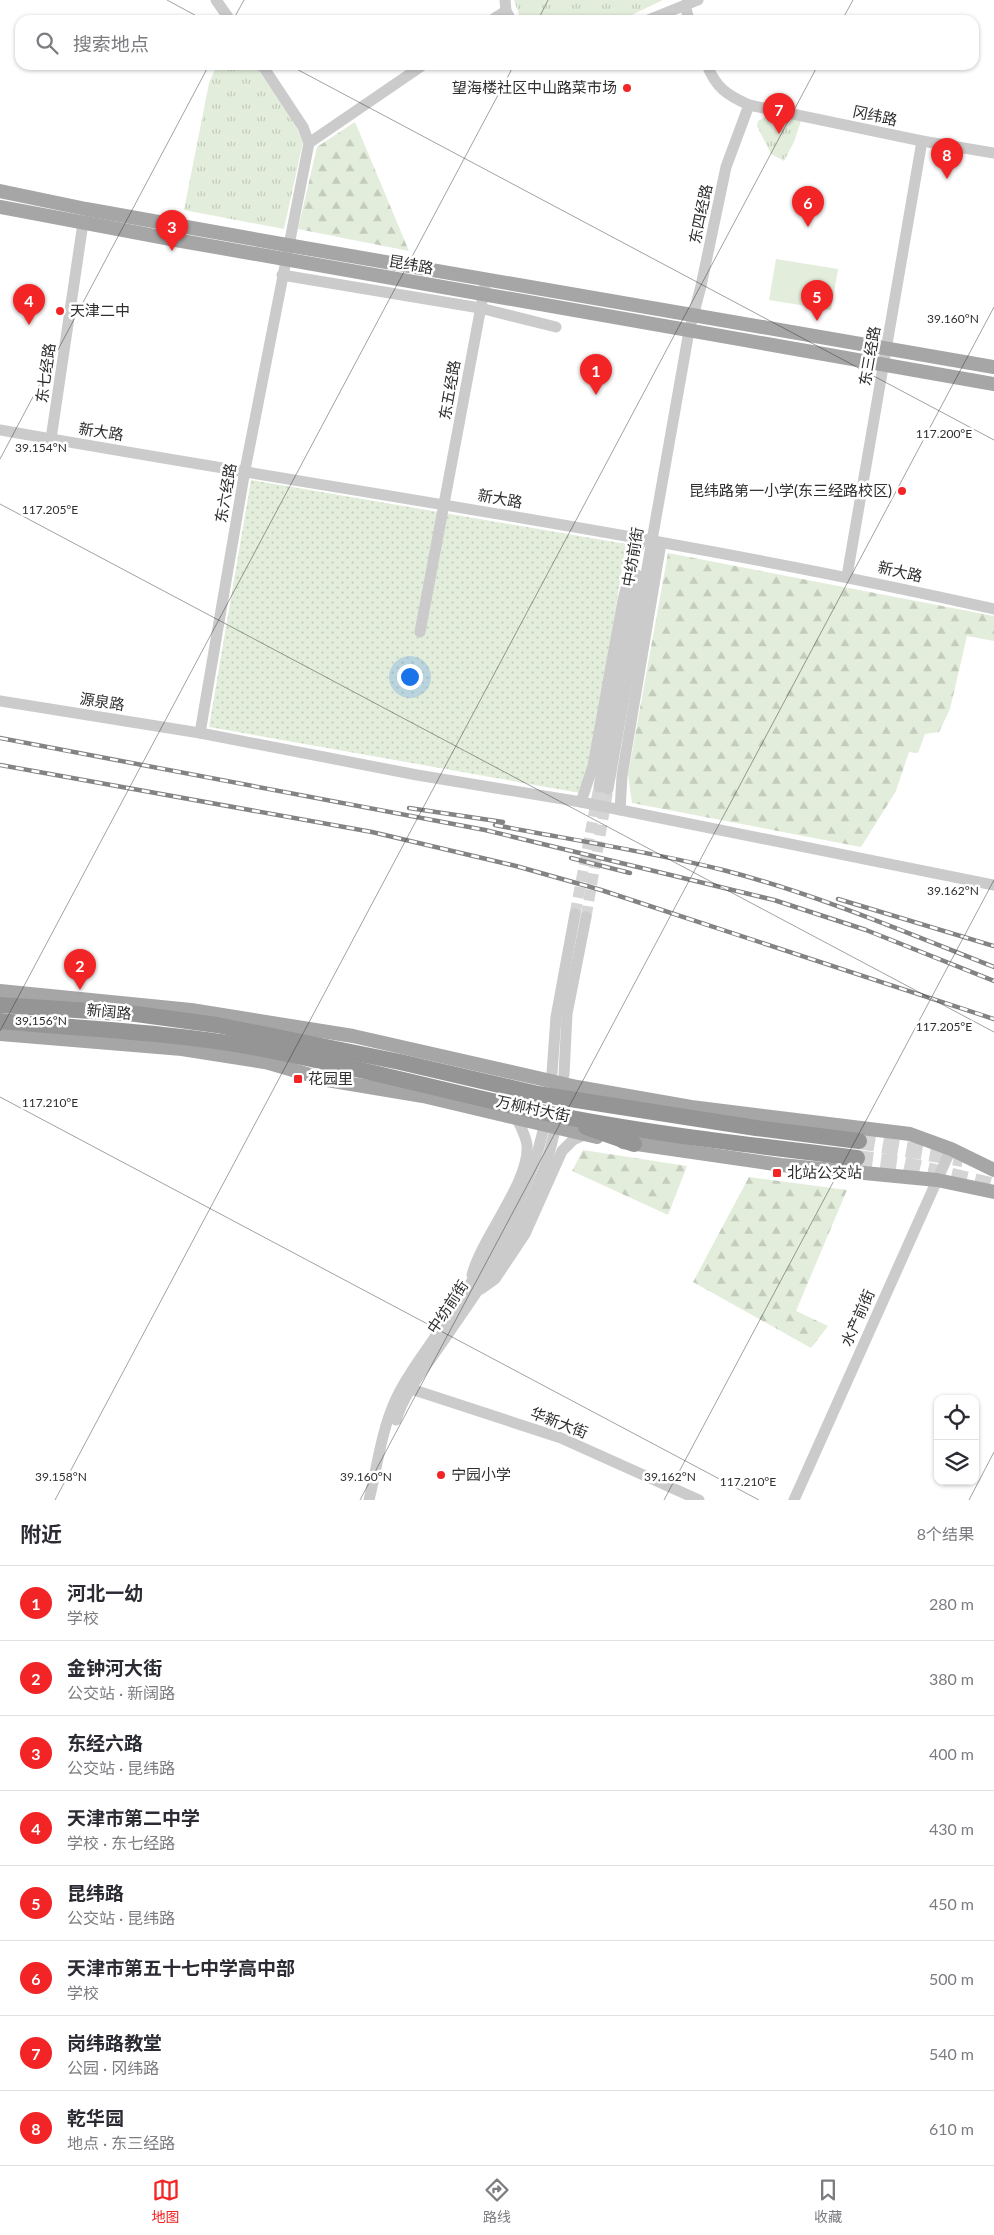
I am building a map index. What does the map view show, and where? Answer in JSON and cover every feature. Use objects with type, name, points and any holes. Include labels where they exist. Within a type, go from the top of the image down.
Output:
[{"type":"highway","name":"新阔路","points":[[0,1005],[136,1014],[217,1025]]},
{"type":"highway","name":"新阔路","points":[[0,1021],[213,1041]]},
{"type":"highway","name":"万柳村大街","points":[[213,1041],[272,1051],[430,1085],[546,1113],[699,1137],[858,1150],[756,1128],[553,1096],[400,1062],[217,1025]]},
{"type":"highway","points":[[546,1113],[634,1144]]},
{"type":"main road","name":"昆纬路","points":[[0,191],[286,252]]},
{"type":"main road","name":"昆纬路","points":[[0,207],[83,223],[286,252],[484,287],[689,331],[994,384]]},
{"type":"main road","name":"昆纬路","points":[[484,287],[693,314],[994,367]]},
{"type":"main road","points":[[0,991],[191,1010],[354,1036],[546,1081],[649,1100],[910,1134],[951,1149],[994,1170]]},
{"type":"main road","points":[[295,1027],[381,1052],[400,1062]]},
{"type":"main road","points":[[0,1034],[182,1049],[381,1081],[430,1085]]},
{"type":"main road","points":[[269,1063],[327,1080],[423,1096],[634,1144],[781,1165],[937,1180],[994,1192]]},
{"type":"main road","points":[[553,1096],[649,1100]]},
{"type":"street","points":[[216,0],[226,15]]},
{"type":"street","points":[[660,15],[698,0]]},
{"type":"street","points":[[685,5],[688,15]]},
{"type":"street","points":[[265,70],[303,127],[309,143],[416,70]]},
{"type":"street","name":"冈纬路","points":[[709,70],[717,86],[734,98],[749,105],[922,142],[994,154]]},
{"type":"street","name":"东四经路","points":[[689,331],[726,167],[749,105]]},
{"type":"street","name":"东三经路","points":[[847,576],[922,142]]},
{"type":"street","name":"东六经路","points":[[200,733],[245,470],[286,252],[309,143]]},
{"type":"street","name":"东七经路","points":[[51,439],[83,223]]},
{"type":"street","points":[[282,275],[480,308],[556,327]]},
{"type":"street","name":"东五经路","points":[[420,632],[484,287]]},
{"type":"street","name":"中纺前街","points":[[652,541],[689,331]]},
{"type":"street","name":"新大路","points":[[0,430],[245,470],[847,576],[994,609]]},
{"type":"street","points":[[604,788],[652,541]]},
{"type":"street","points":[[581,802],[593,766],[624,600],[635,552],[652,541]]},
{"type":"street","points":[[620,810],[622,776],[652,541]]},
{"type":"street","name":"源泉路","points":[[0,702],[200,733],[417,775],[581,802],[994,885]]},
{"type":"street","points":[[552,1073],[556,1017],[575,914]]},
{"type":"street","points":[[564,1075],[567,1014],[586,917]]},
{"type":"street","points":[[473,1288],[480,1253],[502,1214],[525,1159],[527,1145],[516,1117]]},
{"type":"street","name":"中纺前街","points":[[377,1500],[396,1418],[407,1388],[528,1208],[546,1166],[549,1132]]},
{"type":"street","points":[[473,1288],[495,1279],[525,1234],[562,1151],[573,1140],[586,1134]]},
{"type":"street","name":"水产前街","points":[[794,1500],[951,1149]]},
{"type":"street","points":[[369,1500],[385,1429],[407,1388]]},
{"type":"street","name":"华新大街","points":[[407,1388],[561,1438],[699,1500]]},
{"type":"green space","points":[[514,0],[663,0],[632,15],[519,15]]},
{"type":"green space","points":[[215,70],[258,70],[296,126],[303,142],[284,229],[184,210],[209,83]]},
{"type":"green space","points":[[769,115],[801,121],[794,142],[784,161],[771,154],[757,126],[758,121]]},
{"type":"green space","points":[[355,122],[409,251],[298,229],[317,147]]},
{"type":"green space","points":[[776,259],[838,269],[831,310],[769,300]]},
{"type":"green space","points":[[251,480],[626,544],[586,794],[209,727]]},
{"type":"green space","points":[[668,553],[994,616],[994,641],[967,636],[950,709],[939,732],[925,734],[918,753],[909,752],[896,791],[861,847],[632,803],[628,775]]},
{"type":"green space","points":[[583,1150],[687,1166],[668,1215],[572,1171]]},
{"type":"green space","points":[[749,1177],[847,1190],[796,1311],[828,1326],[811,1348],[693,1282]]},
{"type":"tunnel","points":[[575,914],[599,787]]},
{"type":"tunnel","points":[[586,917],[608,789]]},
{"type":"tunnel","points":[[859,1141],[963,1159]]},
{"type":"tunnel","points":[[857,1158],[902,1164],[994,1186]]},
{"type":"railway","points":[[0,738],[485,830],[774,900],[866,930],[994,981]]},
{"type":"railway","points":[[0,765],[372,832],[516,866],[601,890],[994,1019]]},
{"type":"railway","points":[[409,808],[503,822]]},
{"type":"railway","points":[[495,825],[666,857],[723,870],[792,890],[860,914],[994,967]]},
{"type":"railway","points":[[571,858],[630,873]]},
{"type":"railway","points":[[838,899],[994,946]]},
{"type":"place","name":"望海楼社区中山路菜市场","points":[[627,88]]},
{"type":"place","name":"岗纬路教堂","points":[[779,134]]},
{"type":"place","name":"乾华园","points":[[947,179]]},
{"type":"place","name":"天津市第五十七中学高中部","points":[[808,227]]},
{"type":"place","name":"东经六路","points":[[172,251]]},
{"type":"place","name":"天津二中","points":[[60,311]]},
{"type":"place","name":"昆纬路","points":[[817,321]]},
{"type":"place","name":"天津市第二中学","points":[[29,325]]},
{"type":"place","name":"河北一幼","points":[[596,395]]},
{"type":"place","name":"昆纬路第一小学(东三经路校区)","points":[[902,491]]},
{"type":"place","name":"金钟河大街","points":[[80,990]]},
{"type":"place","name":"花园里","points":[[298,1079]]},
{"type":"place","name":"北站公交站","points":[[777,1173]]},
{"type":"place","name":"宁园小学","points":[[441,1475]]}]
